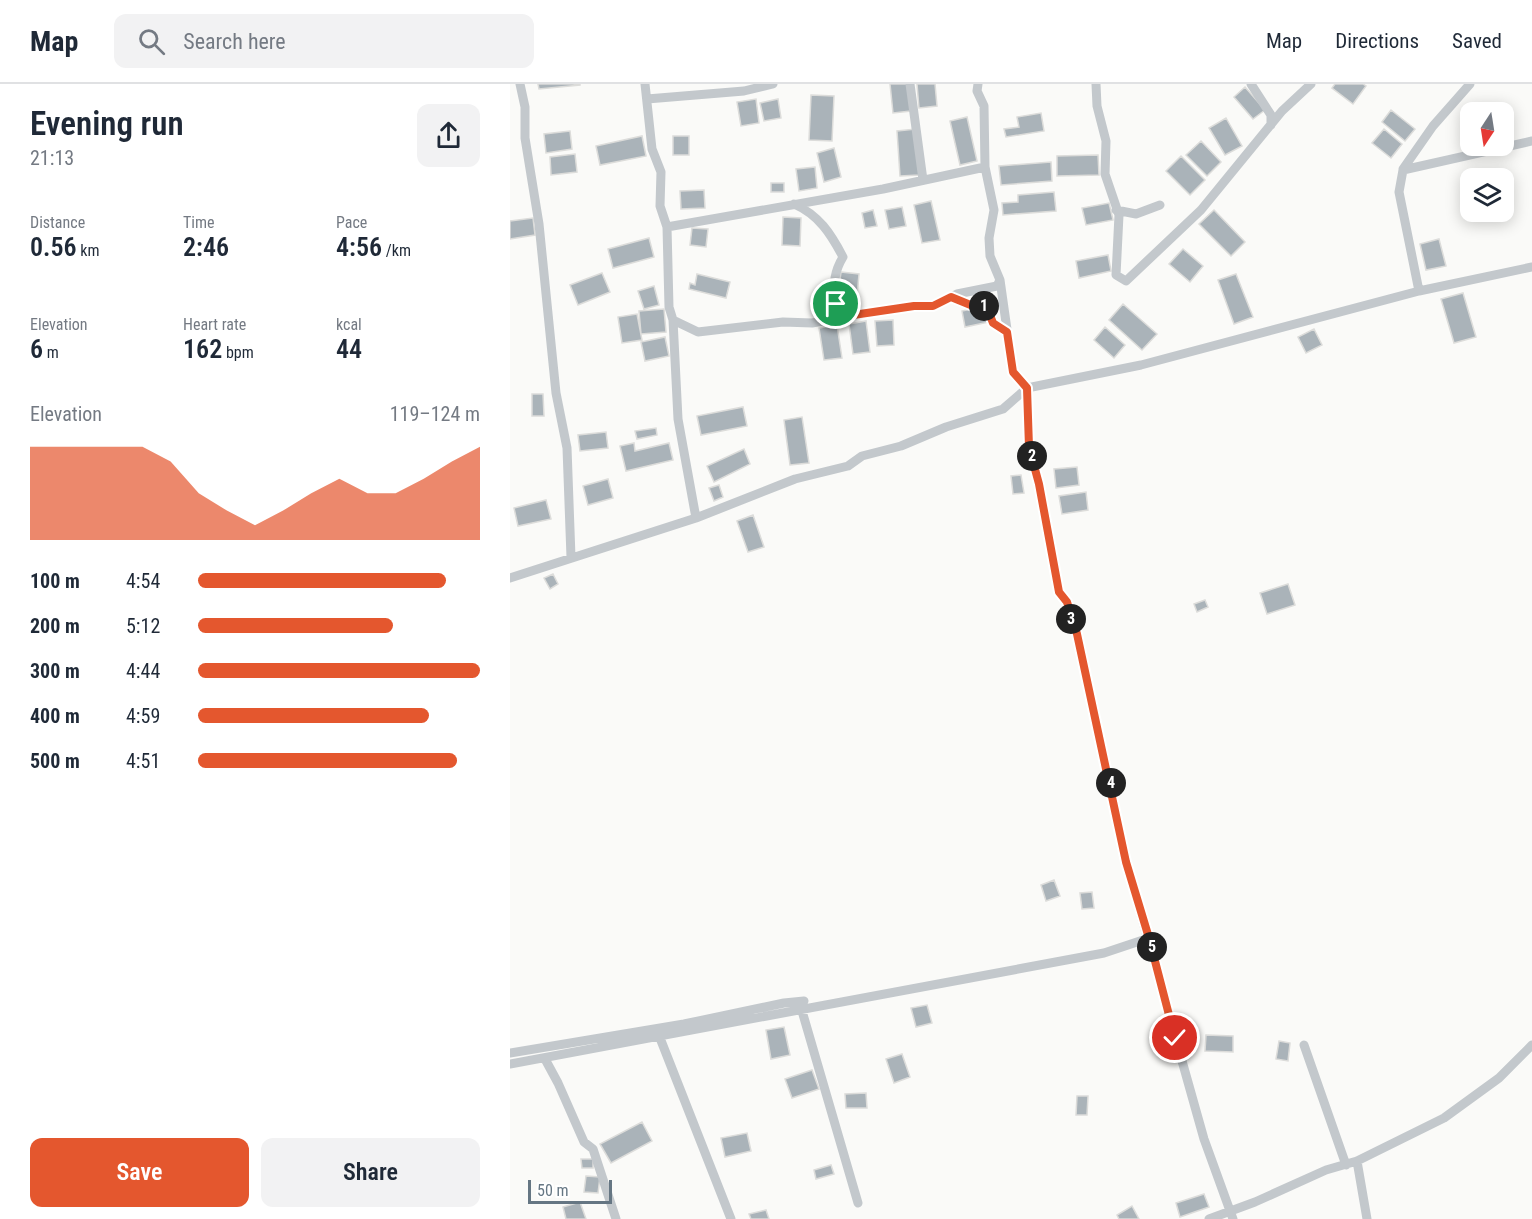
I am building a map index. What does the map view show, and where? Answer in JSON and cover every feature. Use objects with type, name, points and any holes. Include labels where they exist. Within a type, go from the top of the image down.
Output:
[{"type":"street","points":[[520,84],[525,106],[525,138],[539,224],[556,393],[567,448],[571,557]]},
{"type":"street","points":[[645,84],[652,149],[661,172],[660,206],[667,227],[669,307],[674,320],[678,419],[696,518]]},
{"type":"street","points":[[647,99],[744,91],[773,84]]},
{"type":"street","points":[[910,84],[924,180]]},
{"type":"street","points":[[978,84],[977,91],[984,106],[985,167],[994,210],[989,238],[990,256],[1000,280],[1013,372],[1027,388],[1029,447],[1039,484],[1059,592],[1067,602],[1077,634],[1126,862],[1204,1139],[1231,1215]]},
{"type":"street","points":[[1096,84],[1097,106],[1106,141],[1105,174],[1119,215],[1114,266],[1116,275],[1126,281],[1201,210],[1271,125],[1311,84]]},
{"type":"street","points":[[1251,84],[1271,115],[1271,125]]},
{"type":"street","points":[[1419,291],[1399,192],[1403,170],[1433,126],[1470,84]]},
{"type":"street","points":[[1403,170],[1532,141]]},
{"type":"street","points":[[667,227],[985,167]]},
{"type":"street","points":[[794,204],[808,210],[830,231],[843,257],[833,277],[836,304],[833,318]]},
{"type":"street","points":[[1116,210],[1136,214],[1160,205]]},
{"type":"street","points":[[510,578],[696,518],[795,479],[848,466],[862,456],[901,446],[946,427],[1003,409],[1027,388],[1183,355],[1419,291],[1532,267]]},
{"type":"street","points":[[674,320],[698,332],[783,322],[812,323],[914,306],[933,306],[951,297],[997,286],[1000,280]]},
{"type":"street","points":[[951,297],[973,306],[986,305],[993,323],[1007,332]]},
{"type":"street","points":[[510,1053],[803,1006],[1104,953],[1149,938]]},
{"type":"street","points":[[510,1064],[660,1038],[803,1006]]},
{"type":"street","points":[[803,1006],[858,1203]]},
{"type":"street","points":[[660,1038],[731,1219]]},
{"type":"street","points":[[1304,1045],[1346,1165]]},
{"type":"street","points":[[1209,1219],[1231,1215],[1326,1170],[1357,1161],[1444,1118],[1499,1078],[1532,1045]]},
{"type":"street","points":[[542,1048],[575,1109]]},
{"type":"street","points":[[545,1059],[579,1133],[584,1142],[593,1149],[616,1219]]},
{"type":"street","points":[[1357,1161],[1367,1219]]},
{"type":"building","points":[[538,84],[580,84],[580,85],[539,89]]},
{"type":"building","points":[[890,84],[908,84],[911,111],[893,113]]},
{"type":"building","points":[[917,84],[935,84],[937,106],[919,108]]},
{"type":"building","points":[[1335,84],[1363,84],[1366,86],[1353,104],[1332,88]]},
{"type":"building","points":[[1245,87],[1265,110],[1253,119],[1234,97]]},
{"type":"building","points":[[811,95],[834,96],[832,141],[809,140]]},
{"type":"building","points":[[756,99],[759,123],[741,126],[737,102]]},
{"type":"building","points":[[778,99],[781,118],[764,121],[760,103]]},
{"type":"building","points":[[1391,110],[1415,129],[1405,141],[1382,122]]},
{"type":"building","points":[[1041,113],[1044,131],[1006,137],[1004,129],[1019,127],[1017,117]]},
{"type":"building","points":[[967,117],[977,161],[960,165],[950,121]]},
{"type":"building","points":[[1226,118],[1242,146],[1225,155],[1209,128]]},
{"type":"building","points":[[916,129],[919,175],[900,176],[897,131]]},
{"type":"building","points":[[1384,129],[1402,144],[1391,158],[1372,143]]},
{"type":"building","points":[[570,131],[572,149],[546,153],[544,134]]},
{"type":"building","points":[[642,136],[646,156],[600,165],[596,146]]},
{"type":"building","points":[[673,136],[689,136],[689,155],[673,155]]},
{"type":"building","points":[[1201,141],[1221,162],[1207,176],[1186,155]]},
{"type":"building","points":[[834,148],[841,177],[824,182],[817,153]]},
{"type":"building","points":[[575,154],[577,172],[551,175],[550,157]]},
{"type":"building","points":[[1098,155],[1099,175],[1057,176],[1057,156]]},
{"type":"building","points":[[1181,156],[1205,180],[1190,195],[1166,171]]},
{"type":"building","points":[[1051,162],[1052,181],[1001,185],[999,166]]},
{"type":"building","points":[[815,167],[817,188],[799,191],[796,169]]},
{"type":"building","points":[[771,183],[784,183],[784,192],[771,192]]},
{"type":"building","points":[[704,190],[705,208],[681,209],[680,191]]},
{"type":"building","points":[[1054,192],[1056,211],[1003,215],[1002,203],[1018,202],[1018,195]]},
{"type":"building","points":[[931,201],[940,240],[922,243],[914,205]]},
{"type":"building","points":[[1109,203],[1113,220],[1086,225],[1082,208]]},
{"type":"building","points":[[902,207],[906,226],[889,229],[885,210]]},
{"type":"building","points":[[873,210],[877,226],[865,228],[862,213]]},
{"type":"building","points":[[1214,210],[1245,242],[1231,256],[1199,224]]},
{"type":"building","points":[[783,217],[801,218],[800,246],[782,245]]},
{"type":"building","points":[[533,218],[535,235],[510,239],[510,221]]},
{"type":"building","points":[[692,228],[708,229],[706,247],[690,245]]},
{"type":"building","points":[[649,238],[654,257],[613,268],[608,249]]},
{"type":"building","points":[[1439,239],[1446,266],[1426,270],[1420,244]]},
{"type":"building","points":[[1183,249],[1203,266],[1190,282],[1169,264]]},
{"type":"building","points":[[1108,255],[1111,271],[1079,278],[1076,261]]},
{"type":"building","points":[[841,272],[859,274],[857,297],[838,296]]},
{"type":"building","points":[[602,273],[610,292],[578,305],[570,285]]},
{"type":"building","points":[[697,274],[730,282],[726,298],[689,289],[690,283],[695,285]]},
{"type":"building","points":[[1236,274],[1253,317],[1234,324],[1218,280]]},
{"type":"building","points":[[654,286],[659,305],[644,309],[638,291]]},
{"type":"building","points":[[1463,293],[1476,337],[1454,343],[1441,299]]},
{"type":"building","points":[[1123,304],[1157,334],[1142,350],[1109,320]]},
{"type":"building","points":[[986,306],[989,322],[965,327],[962,311]]},
{"type":"building","points":[[664,309],[666,332],[641,334],[639,311]]},
{"type":"building","points":[[637,314],[642,340],[622,343],[618,317]]},
{"type":"building","points":[[893,320],[894,345],[877,346],[875,321]]},
{"type":"building","points":[[866,321],[870,352],[853,354],[849,324]]},
{"type":"building","points":[[837,325],[842,358],[824,360],[819,328]]},
{"type":"building","points":[[1105,327],[1125,345],[1114,358],[1094,340]]},
{"type":"building","points":[[1314,329],[1322,345],[1306,353],[1298,337]]},
{"type":"building","points":[[665,337],[669,356],[645,361],[641,342]]},
{"type":"building","points":[[532,394],[543,394],[544,416],[532,416]]},
{"type":"building","points":[[743,407],[747,426],[701,435],[697,416]]},
{"type":"building","points":[[802,417],[809,463],[790,465],[784,420]]},
{"type":"building","points":[[656,428],[657,435],[637,439],[635,431]]},
{"type":"building","points":[[606,432],[608,448],[580,451],[578,435]]},
{"type":"building","points":[[634,443],[635,451],[669,443],[673,460],[626,471],[620,446]]},
{"type":"building","points":[[744,449],[750,464],[714,482],[707,466]]},
{"type":"building","points":[[1077,467],[1079,485],[1056,488],[1054,469]]},
{"type":"building","points":[[1021,475],[1024,493],[1013,494],[1011,476]]},
{"type":"building","points":[[608,479],[613,498],[588,505],[583,486]]},
{"type":"building","points":[[719,485],[723,497],[714,501],[709,488]]},
{"type":"building","points":[[1086,492],[1088,510],[1062,514],[1059,496]]},
{"type":"building","points":[[546,500],[551,519],[518,526],[514,508]]},
{"type":"building","points":[[753,515],[764,547],[748,552],[737,521]]},
{"type":"building","points":[[553,574],[558,584],[550,589],[544,578]]},
{"type":"building","points":[[1288,584],[1295,605],[1267,614],[1260,593]]},
{"type":"building","points":[[1205,600],[1208,607],[1197,612],[1194,604]]},
{"type":"building","points":[[1054,880],[1060,896],[1046,901],[1041,885]]},
{"type":"building","points":[[1092,892],[1094,908],[1082,909],[1080,893]]},
{"type":"building","points":[[927,1005],[932,1023],[916,1027],[911,1008]]},
{"type":"building","points":[[784,1027],[790,1055],[771,1059],[766,1030]]},
{"type":"building","points":[[1206,1035],[1233,1036],[1233,1052],[1205,1051]]},
{"type":"building","points":[[1279,1041],[1290,1043],[1288,1061],[1276,1059]]},
{"type":"building","points":[[902,1054],[910,1077],[894,1083],[886,1059]]},
{"type":"building","points":[[812,1070],[819,1089],[792,1098],[785,1079]]},
{"type":"building","points":[[866,1093],[867,1108],[846,1108],[845,1094]]},
{"type":"building","points":[[1077,1096],[1088,1096],[1087,1115],[1076,1115]]},
{"type":"building","points":[[642,1122],[652,1141],[611,1163],[600,1144]]},
{"type":"building","points":[[747,1133],[751,1151],[725,1157],[721,1138]]},
{"type":"building","points":[[581,1159],[593,1159],[593,1168],[582,1168]]},
{"type":"building","points":[[831,1165],[834,1174],[816,1179],[814,1170]]},
{"type":"building","points":[[586,1176],[600,1177],[598,1193],[584,1192]]},
{"type":"building","points":[[1204,1194],[1209,1207],[1180,1217],[1176,1203]]},
{"type":"building","points":[[580,1202],[586,1219],[566,1219],[563,1207]]},
{"type":"building","points":[[1132,1206],[1139,1219],[1119,1219],[1117,1215]]},
{"type":"building","points":[[766,1210],[769,1219],[751,1219],[749,1214]]},
{"type":"route","points":[[836,304],[833,318],[914,306],[933,306],[951,297],[973,306],[986,305],[988,316],[993,323],[1007,332],[1013,372],[1018,381],[1027,388],[1029,447],[1039,484],[1059,592],[1067,602],[1077,634],[1102,738],[1126,862],[1175,1038]]}]
